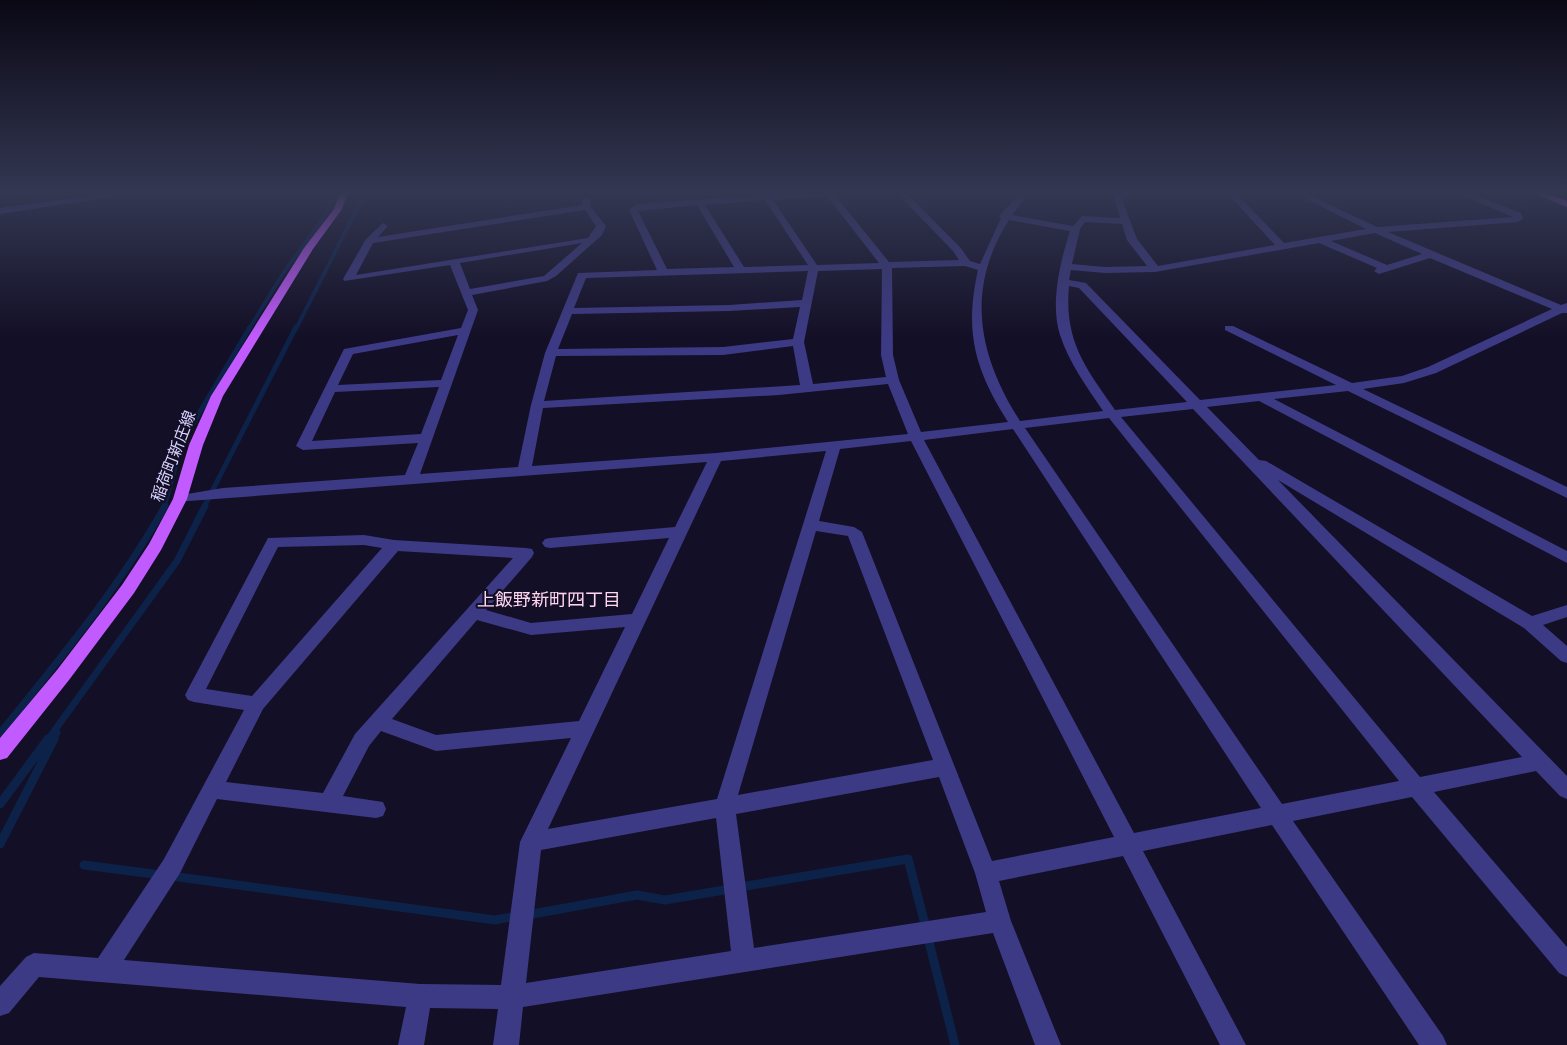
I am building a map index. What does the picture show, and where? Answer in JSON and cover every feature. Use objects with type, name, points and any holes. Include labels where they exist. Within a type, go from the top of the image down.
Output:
[{"type":"main road","name":"稲荷町新庄線","points":[[0,752],[63,675],[128,589],[156,546],[180,499],[196,445],[218,396],[315,240]]},
{"type":"street","points":[[376,240],[369,241],[348,279],[583,240],[590,241]]},
{"type":"street","points":[[648,240],[664,273]]},
{"type":"street","points":[[722,240],[740,269]]},
{"type":"street","points":[[796,240],[814,267],[798,342],[807,387]]},
{"type":"street","points":[[866,240],[887,266],[887,355],[893,380],[916,437],[1131,845],[1233,1045]]},
{"type":"street","points":[[948,240],[966,263]]},
{"type":"street","points":[[993,240],[976,308],[981,357],[1016,424],[1434,1045]]},
{"type":"street","points":[[1072,240],[1064,282],[1064,332],[1082,372],[1111,413],[1418,788],[1567,965]]},
{"type":"street","points":[[1132,240],[1155,269]]},
{"type":"street","points":[[1275,240],[1280,245]]},
{"type":"street","points":[[1068,267],[1105,270],[1155,269],[1314,240]]},
{"type":"street","points":[[1321,240],[1387,269]]},
{"type":"street","points":[[1396,240],[1564,309]]},
{"type":"street","points":[[466,293],[547,278],[590,241]]},
{"type":"street","points":[[1374,273],[1430,255]]},
{"type":"street","points":[[411,479],[473,310],[454,262]]},
{"type":"street","points":[[552,274],[664,273],[966,263],[984,269]]},
{"type":"street","points":[[524,471],[537,405],[551,354],[582,275]]},
{"type":"street","points":[[1064,282],[1082,285],[1567,790]]},
{"type":"street","points":[[568,311],[729,308],[806,303]]},
{"type":"street","points":[[180,499],[223,493],[716,458],[834,447],[1195,403],[1350,387],[1404,379],[1432,370],[1564,309]]},
{"type":"street","points":[[1229,328],[1567,494]]},
{"type":"street","points":[[426,438],[303,446],[348,351],[466,330]]},
{"type":"street","points":[[551,354],[723,351],[798,342]]},
{"type":"street","points":[[537,405],[779,391],[893,380]]},
{"type":"street","points":[[330,389],[447,383]]},
{"type":"street","points":[[1260,397],[1567,558]]},
{"type":"street","points":[[744,962],[725,806],[834,447]]},
{"type":"street","points":[[1243,454],[1530,623],[1567,656]]},
{"type":"street","points":[[506,1045],[531,842],[716,458]]},
{"type":"street","points":[[811,525],[854,532],[986,873],[1000,921],[1048,1045]]},
{"type":"street","points":[[550,543],[680,532]]},
{"type":"street","points":[[256,704],[194,695],[273,542],[364,540],[394,545],[526,553],[362,740],[329,803]]},
{"type":"street","points":[[104,970],[172,866],[256,704],[394,545]]},
{"type":"street","points":[[1530,623],[1567,611]]},
{"type":"street","points":[[473,613],[531,629],[637,620]]},
{"type":"street","points":[[378,722],[436,743],[585,729]]},
{"type":"street","points":[[986,873],[1131,845],[1276,813],[1418,788],[1540,762]]},
{"type":"street","points":[[531,842],[944,767]]},
{"type":"street","points":[[211,789],[376,809]]},
{"type":"street","points":[[0,1004],[34,965],[420,996],[512,997],[1000,921]]},
{"type":"street","points":[[411,1045],[420,996]]},
{"type":"waterway","points":[[249,329],[284,272],[307,240]]},
{"type":"waterway","points":[[296,329],[341,240]]},
{"type":"waterway","points":[[164,507],[182,442],[250,327]]},
{"type":"waterway","points":[[204,507],[296,327]]},
{"type":"waterway","points":[[0,733],[108,595],[165,506]]},
{"type":"waterway","points":[[47,741],[177,561],[205,506]]},
{"type":"waterway","points":[[54,739],[57,733]]},
{"type":"waterway","points":[[0,804],[48,739]]},
{"type":"waterway","points":[[0,844],[54,739]]},
{"type":"waterway","points":[[740,887],[908,859],[926,928]]},
{"type":"waterway","points":[[84,865],[161,875]]},
{"type":"waterway","points":[[171,876],[495,920],[517,916]]},
{"type":"waterway","points":[[527,915],[637,895],[665,900],[730,889]]},
{"type":"waterway","points":[[928,938],[955,1045]]},
{"type":"district","name":"上飯野新町四丁目","points":[[549,600]]}]
